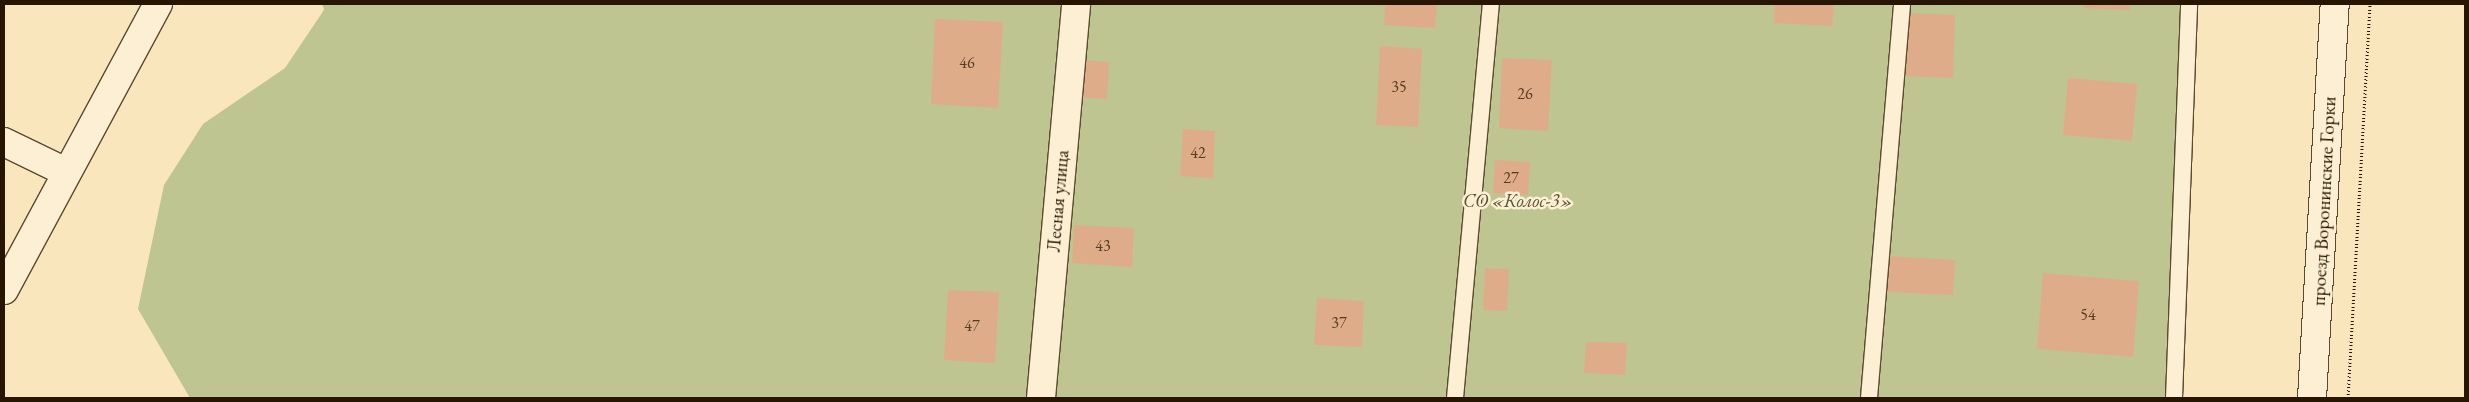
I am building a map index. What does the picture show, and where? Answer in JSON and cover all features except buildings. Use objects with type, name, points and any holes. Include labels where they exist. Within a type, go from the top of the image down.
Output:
[{"type":"street","points":[[4,290],[158,4]]},
{"type":"street","name":"Лесная улица","points":[[1042,398],[1076,4]]},
{"type":"street","name":"проезд Воронинские Горки","points":[[2312,398],[2335,4]]},
{"type":"street","points":[[4,142],[66,172]]},
{"type":"lane","points":[[1455,398],[1491,4]]},
{"type":"lane","points":[[1869,398],[1902,4]]},
{"type":"lane","points":[[2174,398],[2189,4]]},
{"type":"path","points":[[2348,398],[2370,4]]},
{"type":"green space","name":"СО «Колос-3»","points":[[322,4],[2198,4],[2173,398],[190,398],[138,309],[164,185],[203,124],[285,68],[324,10]]}]
